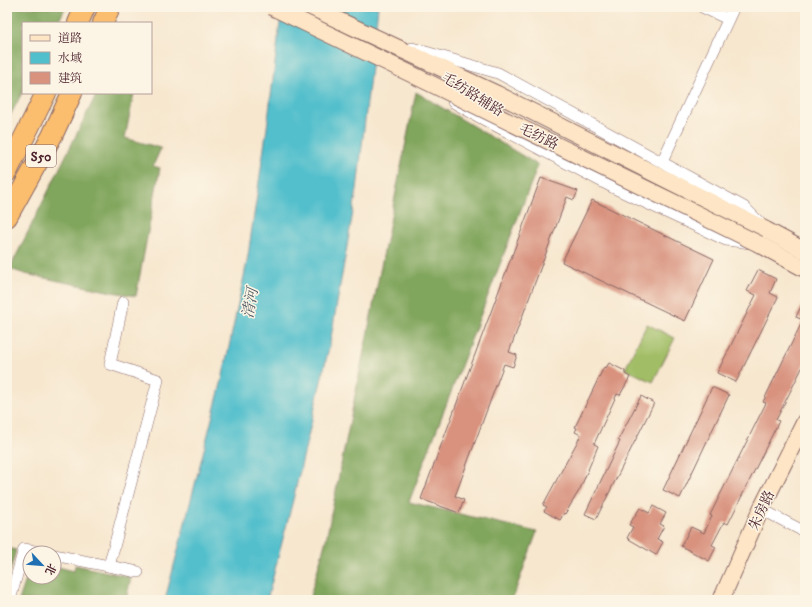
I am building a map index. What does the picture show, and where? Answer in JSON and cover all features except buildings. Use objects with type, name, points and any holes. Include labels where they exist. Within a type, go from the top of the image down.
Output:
[{"type":"highway","points":[[78,22],[85,7]]},
{"type":"highway","points":[[103,22],[110,7]]},
{"type":"highway","name":"S50","points":[[7,172],[46,94]]},
{"type":"highway","name":"S50","points":[[7,217],[52,136],[72,94]]},
{"type":"main road","name":"毛纺路","points":[[272,7],[759,244],[805,269]]},
{"type":"main road","name":"毛纺路","points":[[310,7],[497,94],[805,251]]},
{"type":"main road","name":"朱房路","points":[[721,600],[761,509],[805,422]]},
{"type":"street","name":"毛纺路辅路","points":[[286,7],[394,59],[406,66],[450,100],[480,118],[612,187],[726,240],[759,244]]},
{"type":"street","points":[[702,7],[728,19]]},
{"type":"street","points":[[662,162],[734,7]]},
{"type":"street","name":"毛纺路辅路","points":[[409,47],[498,73],[744,206],[766,230]]},
{"type":"street","points":[[109,566],[158,380],[110,364],[123,302]]},
{"type":"street","points":[[761,509],[805,532]]},
{"type":"street","points":[[10,600],[22,556]]},
{"type":"street","points":[[62,557],[138,572]]},
{"type":"green space","points":[[7,7],[65,8],[58,22],[22,22],[22,93],[7,122]]},
{"type":"green space","points":[[416,92],[538,165],[409,502],[537,532],[512,600],[309,600],[326,540]]},
{"type":"green space","points":[[97,94],[134,94],[125,138],[161,148],[153,166],[160,168],[136,296],[25,274],[10,269],[7,281],[7,274]]},
{"type":"green space","points":[[647,324],[675,338],[653,382],[625,369]]},
{"type":"green space","points":[[7,548],[16,550],[7,583]]},
{"type":"green space","points":[[75,565],[131,577],[126,600],[19,600],[24,585],[62,585],[62,568],[74,571]]},
{"type":"water","name":"清河","points":[[282,7],[378,7],[357,189],[330,343],[293,500],[267,600],[165,600],[222,380],[247,262],[267,128]]}]
